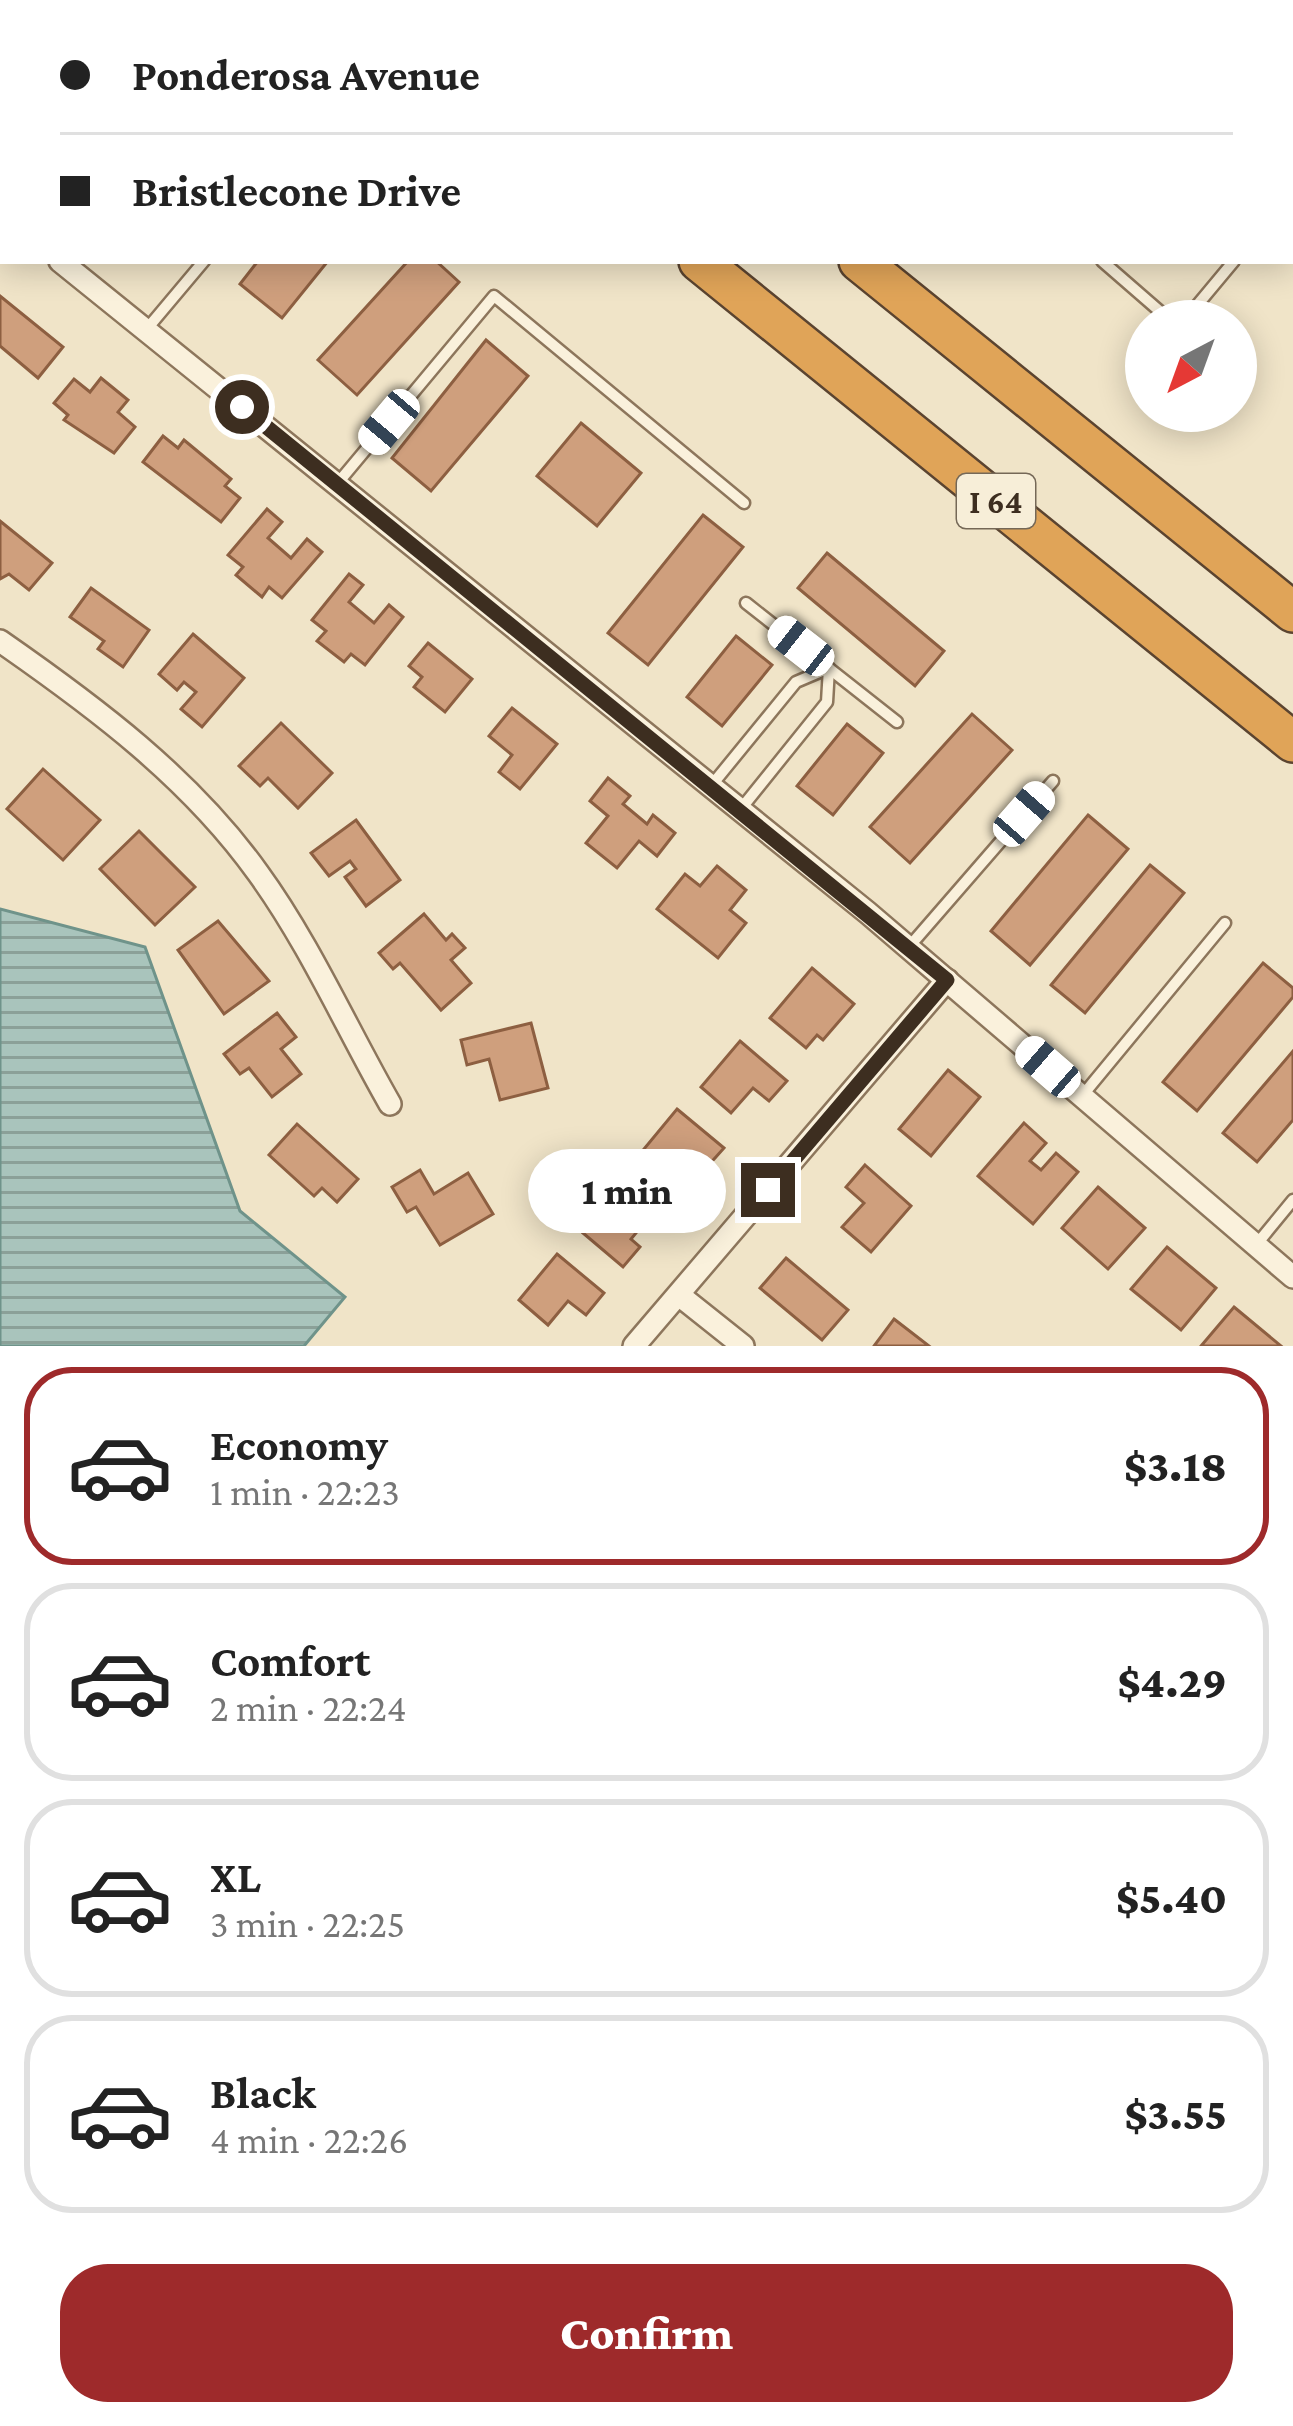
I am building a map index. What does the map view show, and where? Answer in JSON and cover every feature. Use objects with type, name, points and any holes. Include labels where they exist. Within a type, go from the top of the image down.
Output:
[{"type":"highway","name":"I 64","points":[[703,264],[1293,742]]},
{"type":"highway","points":[[863,264],[1293,612]]},
{"type":"street","points":[[64,264],[947,980],[1293,1277]]},
{"type":"street","points":[[0,640],[107,716],[192,796],[259,874],[390,1104]]},
{"type":"street","points":[[634,1346],[947,980]]},
{"type":"street","points":[[679,1295],[743,1346]]},
{"type":"lane","points":[[146,330],[201,264]]},
{"type":"lane","points":[[1105,264],[1147,300]]},
{"type":"lane","points":[[1202,300],[1232,264]]},
{"type":"lane","points":[[337,484],[494,296],[744,502]]},
{"type":"lane","points":[[746,603],[897,722]]},
{"type":"lane","points":[[711,786],[796,682],[829,668]]},
{"type":"lane","points":[[740,810],[827,702],[829,668]]},
{"type":"lane","points":[[908,948],[1053,781]]},
{"type":"lane","points":[[1082,1096],[1225,923]]},
{"type":"lane","points":[[1256,1245],[1293,1200]]},
{"type":"water","points":[[0,909],[145,947],[240,1211],[345,1297],[304,1346],[0,1346]]},
{"type":"building","points":[[256,264],[326,264],[282,318],[240,284]]},
{"type":"building","points":[[405,264],[439,264],[459,282],[357,395],[318,360]]},
{"type":"building","points":[[0,296],[63,347],[38,378],[0,346]]},
{"type":"building","points":[[486,340],[528,376],[431,491],[392,458]]},
{"type":"building","points":[[101,378],[128,400],[118,412],[135,427],[114,453],[64,420],[68,415],[54,403],[74,379],[90,392]]},
{"type":"building","points":[[581,423],[641,473],[597,526],[537,476]]},
{"type":"building","points":[[163,436],[178,448],[184,440],[231,479],[225,486],[240,498],[221,522],[143,462]]},
{"type":"building","points":[[267,509],[282,522],[268,538],[291,558],[307,539],[322,552],[282,598],[269,587],[262,597],[236,575],[243,567],[228,555]]},
{"type":"building","points":[[703,515],[743,547],[648,665],[608,633]]},
{"type":"building","points":[[0,521],[52,563],[29,590],[9,574],[0,579]]},
{"type":"building","points":[[827,553],[944,651],[915,686],[798,588]]},
{"type":"building","points":[[349,574],[363,585],[349,602],[374,623],[389,605],[403,617],[365,665],[351,654],[344,662],[317,641],[326,631],[312,620]]},
{"type":"building","points":[[91,588],[149,630],[123,667],[98,649],[104,641],[70,617]]},
{"type":"building","points":[[193,634],[244,678],[202,727],[181,709],[196,692],[184,682],[177,690],[159,674]]},
{"type":"building","points":[[736,636],[772,665],[722,726],[687,697]]},
{"type":"building","points":[[428,643],[472,679],[445,712],[414,687],[422,677],[409,666]]},
{"type":"building","points":[[512,708],[557,744],[520,789],[499,772],[512,755],[489,736]]},
{"type":"building","points":[[972,714],[1012,750],[910,863],[870,827]]},
{"type":"building","points":[[281,723],[332,773],[298,808],[268,778],[260,786],[239,766]]},
{"type":"building","points":[[847,724],[883,753],[833,815],[797,786]]},
{"type":"building","points":[[43,769],[100,820],[63,860],[7,809]]},
{"type":"building","points":[[608,778],[630,796],[623,804],[647,824],[653,815],[675,833],[657,856],[639,841],[617,868],[586,843],[608,816],[590,801]]},
{"type":"building","points":[[1088,815],[1128,849],[1030,965],[991,931]]},
{"type":"building","points":[[356,820],[400,880],[366,906],[345,877],[356,869],[350,861],[329,876],[311,853]]},
{"type":"building","points":[[139,831],[195,887],[155,925],[100,869]]},
{"type":"building","points":[[1150,865],[1184,893],[1085,1013],[1051,985]]},
{"type":"building","points":[[717,866],[746,890],[730,910],[746,923],[718,958],[657,909],[685,874],[700,886]]},
{"type":"building","points":[[424,914],[446,940],[452,934],[465,948],[451,960],[471,983],[441,1010],[400,963],[393,969],[379,953]]},
{"type":"building","points":[[218,921],[269,981],[224,1014],[178,950]]},
{"type":"building","points":[[1263,963],[1293,988],[1293,997],[1197,1111],[1163,1082]]},
{"type":"building","points":[[812,968],[854,1004],[823,1040],[817,1035],[806,1048],[770,1018]]},
{"type":"building","points":[[277,1013],[296,1037],[281,1049],[301,1074],[272,1097],[249,1068],[240,1074],[224,1054]]},
{"type":"building","points":[[531,1023],[548,1088],[500,1100],[489,1059],[467,1065],[461,1040]]},
{"type":"building","points":[[740,1041],[787,1081],[769,1101],[753,1088],[731,1113],[701,1087]]},
{"type":"building","points":[[1293,1051],[1293,1120],[1257,1162],[1223,1133]]},
{"type":"building","points":[[948,1070],[980,1097],[931,1156],[899,1129]]},
{"type":"building","points":[[677,1109],[724,1148],[706,1168],[694,1157],[672,1183],[639,1155]]},
{"type":"building","points":[[1024,1123],[1046,1143],[1030,1161],[1041,1170],[1056,1153],[1078,1172],[1033,1224],[978,1176]]},
{"type":"building","points":[[297,1124],[358,1179],[337,1202],[322,1188],[314,1196],[269,1155]]},
{"type":"building","points":[[865,1165],[911,1206],[871,1252],[842,1227],[864,1203],[846,1187]]},
{"type":"building","points":[[420,1170],[434,1194],[468,1173],[493,1214],[440,1245],[416,1207],[407,1212],[392,1187]]},
{"type":"building","points":[[625,1185],[655,1210],[631,1239],[640,1247],[623,1267],[583,1233]]},
{"type":"building","points":[[1098,1187],[1145,1228],[1108,1269],[1062,1228]]},
{"type":"building","points":[[1167,1247],[1216,1288],[1181,1330],[1131,1289]]},
{"type":"building","points":[[557,1254],[604,1293],[586,1315],[568,1301],[548,1325],[519,1300]]},
{"type":"building","points":[[786,1258],[848,1310],[822,1340],[760,1288]]},
{"type":"building","points":[[1234,1307],[1281,1346],[1201,1346]]},
{"type":"building","points":[[894,1319],[929,1346],[874,1346]]},
{"type":"route","points":[[242,407],[947,980],[768,1190]]}]
